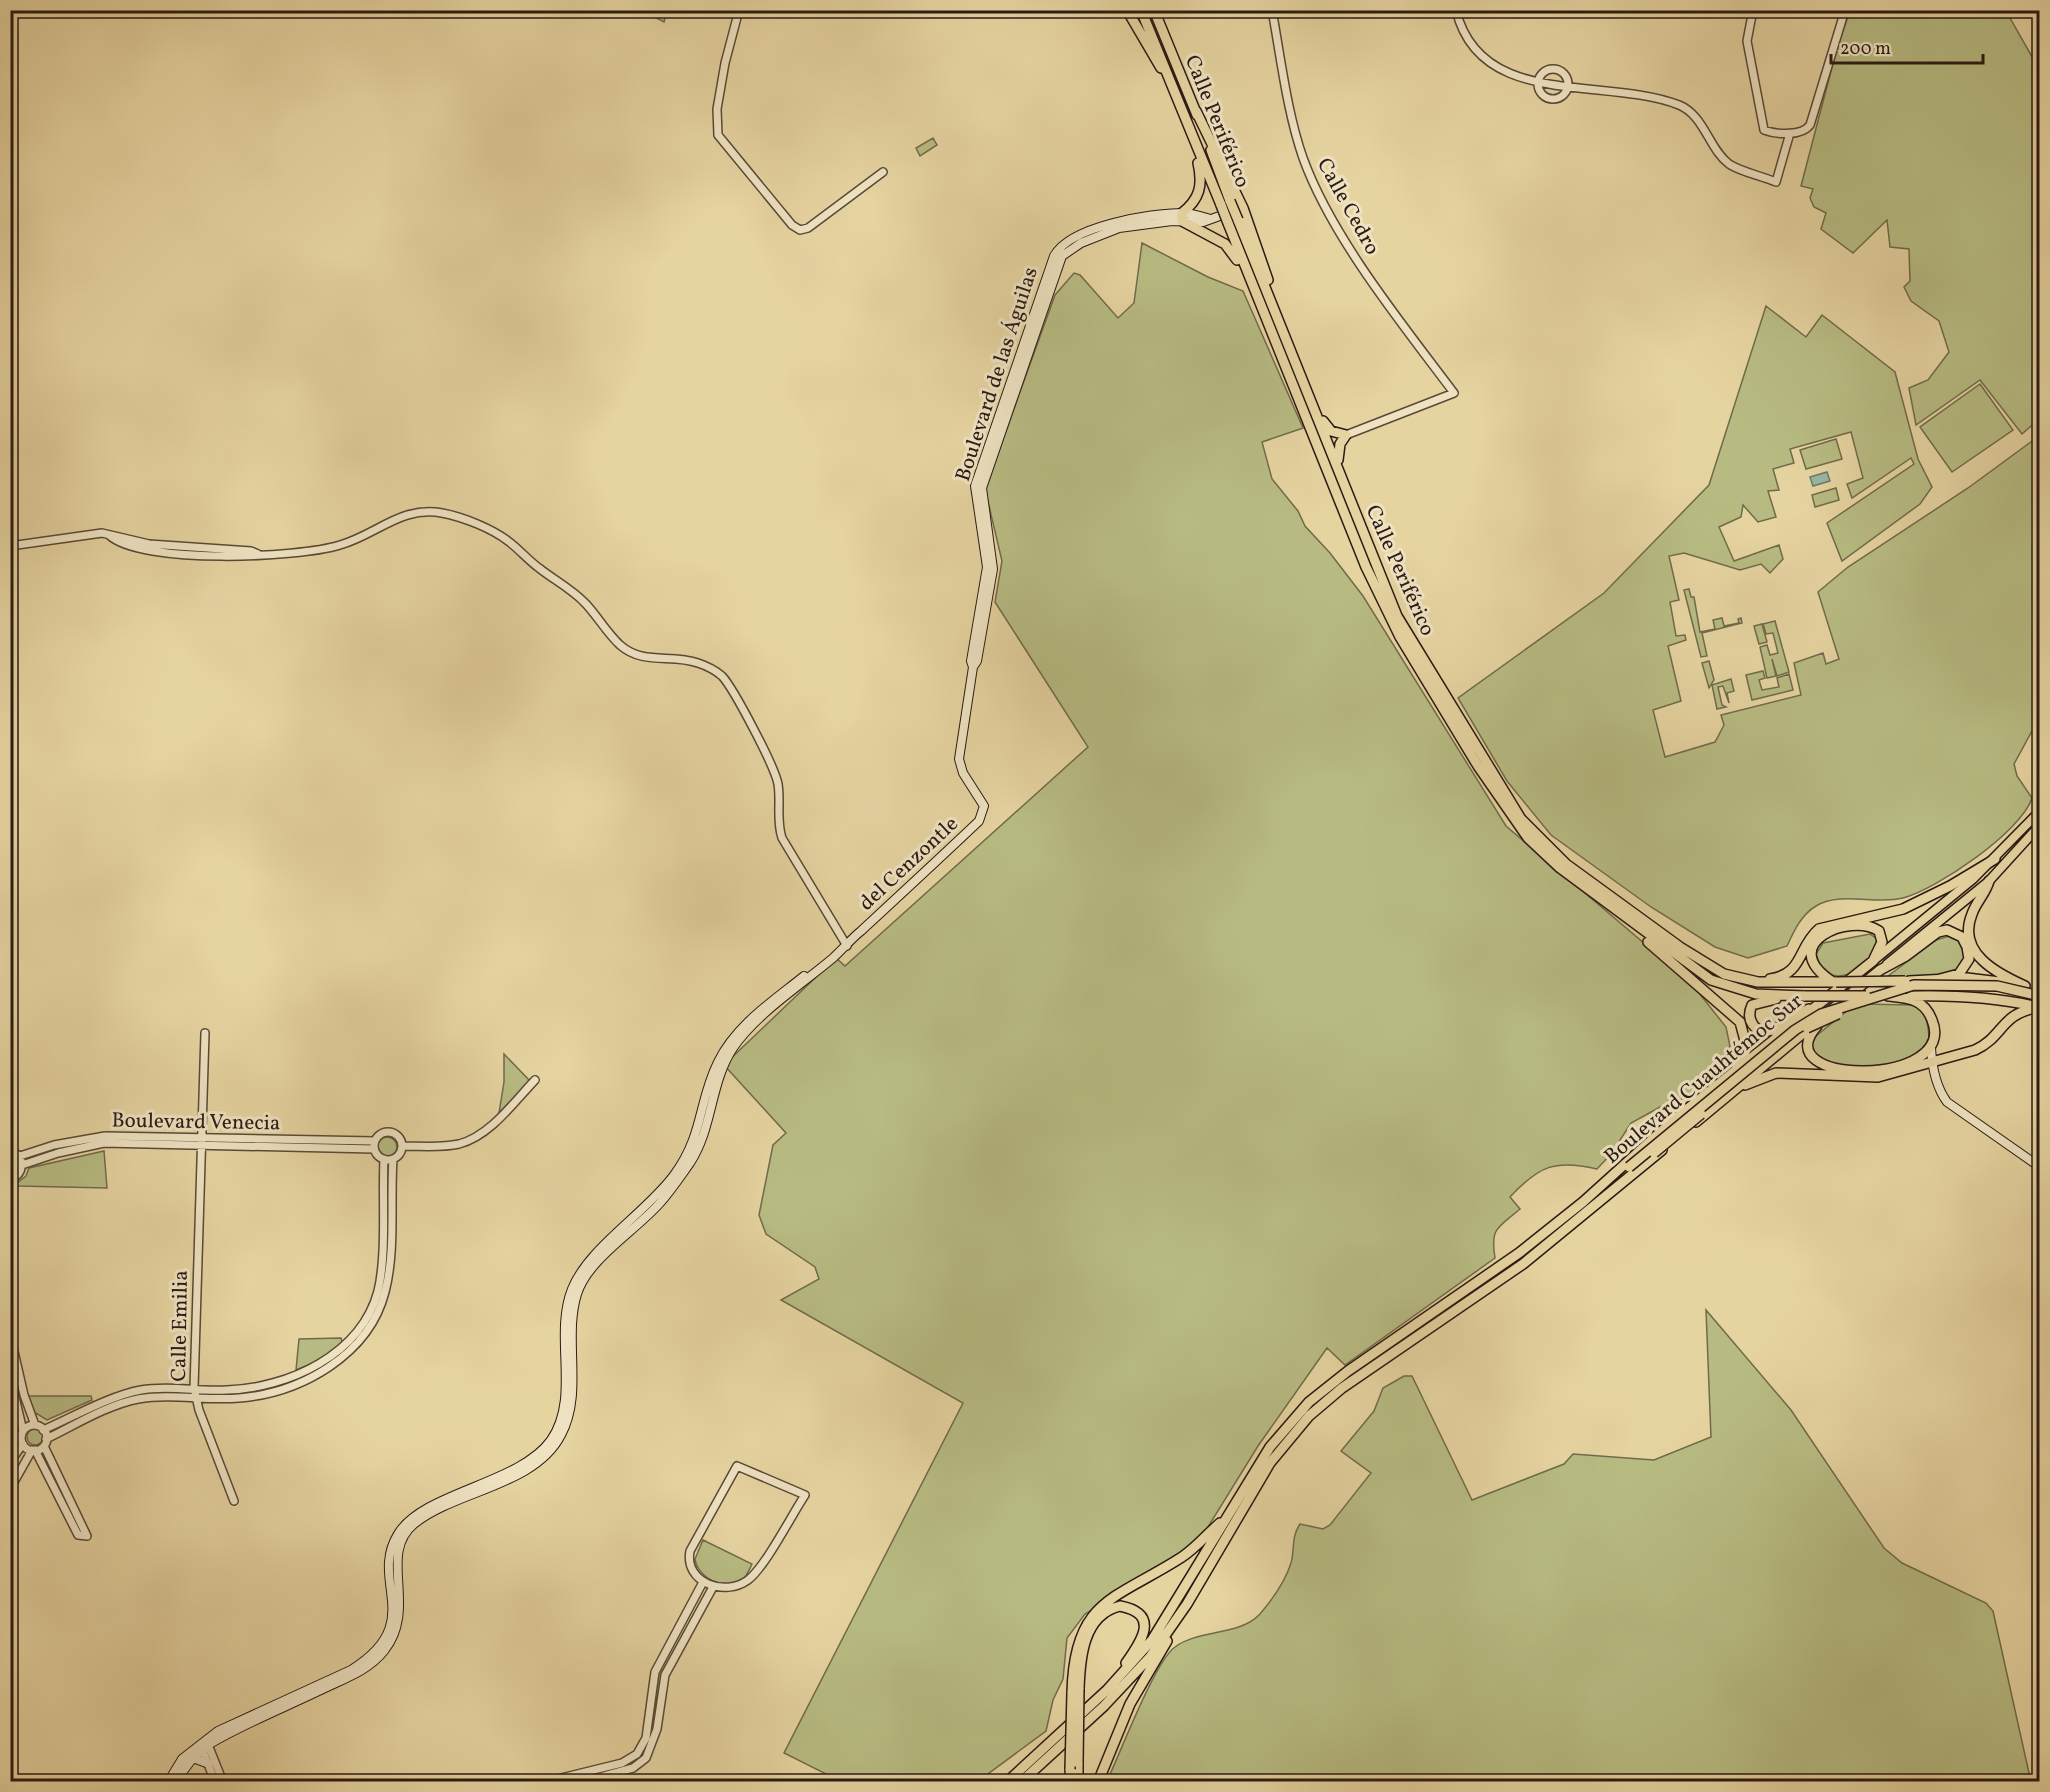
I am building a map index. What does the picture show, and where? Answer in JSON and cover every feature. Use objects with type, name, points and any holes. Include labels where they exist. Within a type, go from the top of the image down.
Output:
[{"type":"highway","points":[[1127,10],[1174,87]]},
{"type":"highway","name":"Calle Periférico","points":[[1141,10],[1221,205],[1233,221],[1274,309],[1390,598],[1407,634],[1521,819],[1566,864],[1680,947],[1724,974],[1749,981],[1986,979],[2025,986]]},
{"type":"highway","name":"Calle Periférico","points":[[1154,10],[1230,201],[1233,221],[1254,286],[1366,567],[1400,637],[1478,766],[1521,830],[1560,868],[1711,980],[1738,990],[1784,996],[1888,996]]},
{"type":"highway","points":[[1196,111],[1243,208],[1271,290],[1274,309]]},
{"type":"highway","points":[[1189,129],[1201,186],[1196,201],[1182,217],[1230,248],[1247,282],[1254,286]]},
{"type":"highway","points":[[1315,410],[1331,431],[1346,435],[1338,449],[1339,467]]},
{"type":"highway","points":[[1749,981],[1778,978],[1795,968],[1811,937],[1819,929],[1830,924],[1894,912],[1914,904],[1995,859]]},
{"type":"highway","points":[[1989,881],[1970,920],[1972,942],[1981,960],[1991,971],[2040,994]]},
{"type":"highway","points":[[1626,918],[1641,936],[1740,1022],[1747,1048],[1732,1075]]},
{"type":"highway","points":[[1835,982],[1818,972],[1811,958],[1815,942],[1824,934],[1858,926],[1875,928],[1882,939],[1873,961]]},
{"type":"highway","points":[[1880,970],[1906,956],[1938,932],[1947,930],[1957,934],[1965,942],[1969,959],[1959,974],[1940,979]]},
{"type":"highway","name":"Boulevard Cuauhtémoc Sur","points":[[1376,1358],[1519,1253],[1616,1173],[1676,1118],[1873,961]]},
{"type":"highway","name":"Boulevard Cuauhtémoc Sur","points":[[1376,1358],[1523,1264],[1880,970]]},
{"type":"highway","points":[[1627,1179],[1631,1169],[1795,1030],[1821,1014],[1914,985],[1997,986],[2040,994]]},
{"type":"highway","points":[[1616,1173],[1631,1169],[1789,1041],[1824,1020],[1894,995],[1921,990],[2003,992],[2040,1001]]},
{"type":"highway","points":[[1888,996],[1961,995],[2001,998],[2039,1007]]},
{"type":"highway","points":[[1784,996],[1752,1005],[1749,1017],[1756,1029],[1766,1033],[1801,1012],[1820,1005]]},
{"type":"highway","points":[[1833,1009],[1809,1038],[1809,1054],[1817,1063],[1829,1068],[1864,1070],[1881,1069],[1921,1058],[1931,1048],[1936,1033],[1925,1005],[1914,1000],[1888,996]]},
{"type":"highway","points":[[1737,1089],[1776,1073],[1878,1077],[1932,1063],[1982,1047],[2015,1014],[2039,1007]]},
{"type":"highway","points":[[1007,1782],[1107,1690],[1161,1629],[1270,1448],[1300,1411],[1329,1386],[1376,1358]]},
{"type":"highway","points":[[1020,1782],[1127,1682],[1171,1629],[1278,1452],[1320,1406],[1376,1358]]},
{"type":"highway","points":[[1071,1782],[1074,1766],[1077,1643],[1096,1611],[1118,1593],[1196,1548],[1227,1518]]},
{"type":"highway","points":[[1075,1691],[1081,1656],[1092,1628],[1103,1613],[1112,1608],[1129,1608],[1142,1618],[1145,1631],[1140,1643],[1107,1690]]},
{"type":"highway","points":[[1098,1782],[1130,1704],[1165,1646],[1171,1629]]},
{"type":"highway","points":[[1029,1782],[1039,1764]]},
{"type":"highway","points":[[1074,1766],[1078,1782]]},
{"type":"main road","name":"Boulevard de las Águilas","points":[[984,811],[982,801],[963,773],[959,759],[973,667],[977,661],[993,569],[982,488],[1060,260],[1069,249],[1119,228],[1182,217],[1196,223],[1243,208]]},
{"type":"main road","name":"del Cenzontle","points":[[204,1744],[322,1686],[360,1672],[375,1661],[393,1637],[401,1604],[397,1556],[408,1530],[427,1516],[530,1467],[555,1446],[569,1414],[568,1370],[573,1294],[624,1235],[657,1206],[695,1155],[704,1136],[723,1065],[749,1024],[848,942],[972,828],[984,811]]},
{"type":"main road","name":"Boulevard Cuauhtémoc Sur","points":[[1873,961],[1995,859],[2040,811]]},
{"type":"main road","name":"Boulevard Cuauhtémoc Sur","points":[[1880,970],[1989,881],[2040,825]]},
{"type":"main road","points":[[1931,1048],[1932,1063],[1941,1094],[1947,1102],[2040,1167]]},
{"type":"main road","points":[[1921,1058],[1932,1063]]},
{"type":"main road","points":[[175,1782],[204,1744]]},
{"type":"main road","points":[[168,1782],[182,1759],[204,1744]]},
{"type":"main road","points":[[193,1758],[209,1764]]},
{"type":"street","points":[[739,10],[724,63],[717,109],[718,135],[792,225],[800,230],[808,228],[883,172]]},
{"type":"street","name":"Calle Cedro","points":[[1272,10],[1293,119],[1310,175],[1325,206],[1375,284],[1454,393],[1346,435]]},
{"type":"street","points":[[1456,10],[1463,35],[1486,61],[1507,74],[1568,86],[1647,97],[1680,106],[1690,112],[1729,164],[1776,182],[1790,132]]},
{"type":"street","points":[[1753,10],[1747,41],[1764,130],[1772,133],[1805,130],[1810,125],[1845,10]]},
{"type":"street","points":[[1554,68],[1565,74],[1568,86],[1562,96],[1550,99],[1540,93],[1538,81],[1543,71],[1554,68]]},
{"type":"street","points":[[10,546],[102,533],[110,535],[131,548],[149,551],[250,557],[258,554],[301,553],[351,542],[397,518],[425,511],[442,513],[492,531],[575,593],[612,637],[629,652],[648,659],[695,661],[723,677],[776,776],[778,825],[791,853],[848,942]]},
{"type":"street","name":"Calle Emilia","points":[[205,1033],[194,1388],[195,1397],[234,1501]]},
{"type":"street","points":[[403,1146],[443,1146],[471,1140],[508,1108],[535,1080]]},
{"type":"street","points":[[382,1132],[393,1132],[400,1137],[403,1146],[393,1160],[384,1159],[374,1149],[375,1141],[382,1132]]},
{"type":"street","name":"Boulevard Venecia","points":[[20,1156],[54,1145],[105,1136],[374,1149]]},
{"type":"street","name":"Boulevard Venecia","points":[[22,1165],[87,1145],[201,1141],[375,1141]]},
{"type":"street","points":[[10,1151],[20,1156],[22,1165],[19,1174],[11,1179],[10,1268]]},
{"type":"street","points":[[44,1430],[128,1393],[159,1388],[248,1389],[277,1381],[327,1359],[353,1337],[365,1322],[378,1291],[381,1266],[384,1159]]},
{"type":"street","points":[[10,1489],[34,1450],[128,1401],[161,1396],[236,1398],[277,1390],[333,1364],[362,1340],[381,1305],[388,1276],[393,1160]]},
{"type":"street","points":[[11,1338],[24,1395],[35,1425],[44,1430]]},
{"type":"street","points":[[10,1376],[23,1431],[23,1444],[10,1462]]},
{"type":"street","points":[[23,1431],[35,1425]]},
{"type":"street","points":[[23,1444],[34,1450],[78,1535],[87,1536],[45,1443],[44,1430]]},
{"type":"street","points":[[24,1468],[34,1462],[43,1467]]},
{"type":"street","points":[[737,1466],[805,1495],[751,1578],[734,1586],[713,1587],[703,1582],[692,1566],[690,1551],[737,1466]]},
{"type":"street","points":[[545,1782],[622,1763],[637,1754],[646,1738],[655,1671],[703,1582]]},
{"type":"street","points":[[582,1782],[633,1768],[646,1758],[657,1730],[665,1675],[713,1587]]},
{"type":"street","points":[[204,1744],[215,1782]]},
{"type":"street","points":[[204,1744],[223,1782]]},
{"type":"green space","points":[[1857,10],[2006,11],[2039,69],[2039,419],[2022,434],[1980,380],[1916,425],[1909,388],[1928,380],[1949,352],[1939,321],[1911,301],[1904,287],[1910,281],[1909,249],[1890,247],[1887,220],[1853,253],[1821,229],[1826,213],[1814,207],[1810,198],[1813,189],[1801,186],[1837,48],[1847,19]]},
{"type":"green space","points":[[643,11],[667,11],[664,22]]},
{"type":"green space","points":[[933,138],[937,145],[920,156],[916,148]]},
{"type":"green space","points":[[1142,243],[1208,277],[1243,291],[1303,428],[1262,442],[1272,479],[1298,511],[1305,526],[1330,553],[1363,596],[1506,826],[1691,983],[1726,1027],[1730,1046],[1699,1093],[1662,1106],[1631,1123],[1611,1154],[1597,1169],[1559,1165],[1539,1172],[1520,1186],[1510,1197],[1520,1209],[1497,1229],[1495,1234],[1495,1258],[1345,1365],[1327,1348],[1258,1446],[1195,1548],[1085,1614],[1067,1638],[1063,1679],[1053,1700],[1046,1731],[977,1782],[840,1781],[784,1753],[963,1403],[781,1300],[819,1279],[815,1267],[766,1234],[759,1215],[773,1145],[786,1133],[724,1065],[836,958],[845,966],[1088,747],[995,602],[1002,561],[985,489],[1055,295],[1074,273],[1080,275],[1118,318],[1134,303]]},
{"type":"green space","points":[[1766,306],[1806,337],[1822,315],[1895,372],[1918,459],[1932,487],[1920,504],[1842,561],[1827,523],[1914,464],[1911,458],[1852,498],[1847,484],[1863,478],[1851,432],[1790,449],[1794,463],[1773,469],[1779,490],[1768,491],[1776,517],[1758,522],[1743,505],[1741,517],[1719,527],[1734,561],[1779,545],[1783,559],[1770,573],[1761,564],[1740,570],[1684,553],[1669,556],[1679,600],[1670,602],[1676,636],[1685,635],[1686,640],[1668,646],[1681,701],[1653,710],[1665,757],[1715,742],[1724,725],[1721,715],[1801,695],[1794,663],[1823,653],[1826,664],[1839,659],[1818,592],[1848,567],[1968,488],[2039,436],[2039,718],[2014,764],[2017,776],[2032,798],[2025,812],[1995,842],[1956,871],[1918,893],[1893,900],[1836,899],[1816,906],[1802,919],[1787,946],[1748,958],[1715,947],[1651,907],[1551,835],[1507,781],[1458,698],[1604,593],[1709,485]]},
{"type":"green space","points":[[1980,384],[2013,430],[1952,472],[1920,427]]},
{"type":"green space","points":[[1836,439],[1842,459],[1806,469],[1800,450]]},
{"type":"green space","points":[[1836,488],[1839,500],[1815,507],[1812,495]]},
{"type":"green space","points":[[1689,589],[1691,597],[1694,597],[1700,632],[1715,629],[1713,620],[1722,618],[1724,626],[1739,623],[1738,619],[1741,618],[1742,623],[1702,633],[1707,656],[1701,657],[1684,590]]},
{"type":"green space","points":[[1775,621],[1789,672],[1777,676],[1772,659],[1776,676],[1767,678],[1760,647],[1767,645],[1770,655],[1778,653],[1773,633],[1766,634],[1763,624]]},
{"type":"green space","points":[[1762,624],[1767,642],[1759,644],[1754,626]]},
{"type":"green space","points":[[1709,661],[1714,680],[1709,688],[1702,663]]},
{"type":"green space","points":[[1763,671],[1765,678],[1759,680],[1762,690],[1779,687],[1777,678],[1789,674],[1793,690],[1752,700],[1746,675]]},
{"type":"green space","points":[[1731,679],[1734,691],[1727,693],[1729,703],[1723,686],[1718,687],[1722,705],[1726,707],[1717,709],[1712,685]]},
{"type":"green space","points":[[1870,934],[1878,939],[1875,948],[1864,964],[1856,970],[1838,976],[1821,969],[1816,954],[1823,943]]},
{"type":"green space","points":[[1949,936],[1961,941],[1967,960],[1960,968],[1952,973],[1932,978],[1888,976],[1936,940]]},
{"type":"green space","points":[[1860,1004],[1915,1005],[1923,1012],[1927,1021],[1928,1047],[1908,1060],[1873,1067],[1838,1067],[1815,1058],[1810,1045],[1816,1036],[1853,1006]]},
{"type":"green space","points":[[504,1054],[530,1081],[499,1113],[504,1082]]},
{"type":"green space","points":[[387,1137],[394,1140],[397,1147],[394,1154],[387,1157],[380,1154],[377,1147],[380,1140]]},
{"type":"green space","points":[[104,1151],[107,1188],[18,1186],[17,1183],[26,1176],[29,1168]]},
{"type":"green space","points":[[1706,1310],[1791,1410],[1884,1548],[1902,1563],[1986,1603],[1993,1611],[2029,1773],[2028,1781],[1107,1781],[1148,1688],[1167,1656],[1185,1641],[1242,1626],[1260,1614],[1285,1577],[1292,1558],[1295,1534],[1300,1524],[1323,1529],[1330,1525],[1371,1473],[1341,1451],[1374,1411],[1383,1388],[1404,1376],[1412,1376],[1472,1500],[1564,1464],[1573,1454],[1654,1460],[1711,1437]]},
{"type":"green space","points":[[341,1338],[343,1344],[328,1357],[296,1370],[299,1339]]},
{"type":"green space","points":[[28,1396],[91,1396],[92,1400],[47,1420],[34,1412]]},
{"type":"green space","points":[[32,1429],[38,1429],[43,1437],[41,1443],[32,1445],[27,1440],[27,1434]]},
{"type":"green space","points":[[703,1540],[752,1564],[745,1577],[739,1582],[723,1584],[702,1573],[695,1559]]},
{"type":"shaded area","points":[[1827,472],[1830,481],[1813,486],[1810,477]]}]
